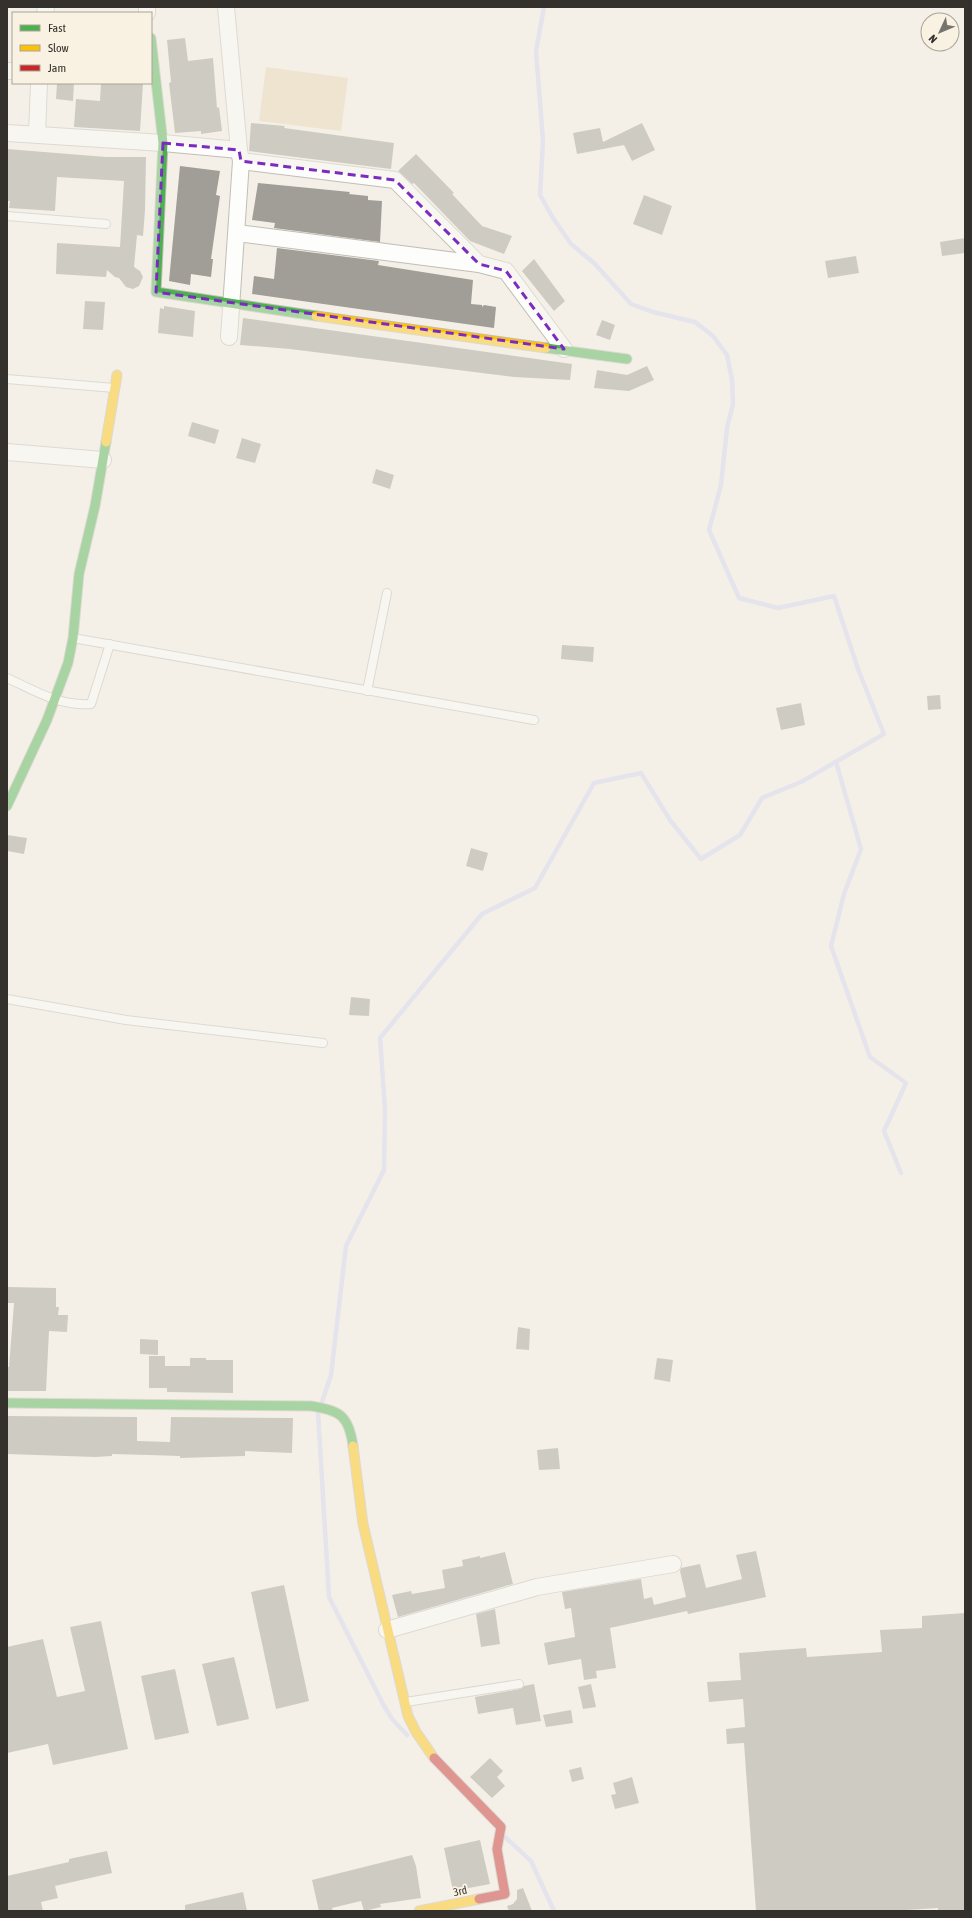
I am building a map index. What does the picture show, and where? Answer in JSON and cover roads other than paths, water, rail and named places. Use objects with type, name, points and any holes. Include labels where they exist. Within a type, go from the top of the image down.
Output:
[{"type":"street","points":[[226,7],[240,155],[237,233],[229,337]]},
{"type":"street","points":[[152,53],[163,143],[156,292],[627,359]]},
{"type":"street","points":[[37,135],[39,84]]},
{"type":"street","points":[[7,133],[163,143],[395,180],[479,264]]},
{"type":"street","points":[[237,233],[479,264],[506,271],[564,349]]},
{"type":"street","points":[[7,806],[54,700],[68,663],[73,638],[79,574],[103,460],[117,375]]},
{"type":"street","points":[[7,452],[103,460]]},
{"type":"street","points":[[7,1403],[311,1406],[333,1409],[344,1417],[349,1424],[363,1524],[405,1702]]},
{"type":"street","points":[[387,1630],[537,1587],[673,1564]]},
{"type":"street","name":"3rd","points":[[405,1702],[414,1731],[421,1742],[501,1831],[497,1849],[505,1894],[440,1909],[419,1911]]},
{"type":"lane","points":[[7,216],[106,224]]},
{"type":"lane","points":[[7,379],[115,388]]},
{"type":"lane","points":[[367,691],[388,593]]},
{"type":"lane","points":[[73,638],[534,720]]},
{"type":"lane","points":[[7,678],[54,700],[74,705],[91,704],[110,644]]},
{"type":"lane","points":[[7,999],[126,1020],[323,1043]]},
{"type":"lane","points":[[405,1702],[519,1684]]},
{"type":"waterway","points":[[322,1402],[331,1375],[346,1246],[384,1170],[385,1109],[380,1038],[482,914],[535,888],[594,783],[641,773],[670,820],[701,859],[740,835],[762,798],[801,782],[884,734],[858,669],[834,596],[778,608],[739,598],[709,530],[721,485],[727,428],[733,404],[732,380],[727,355],[713,336],[695,322],[653,312],[631,304],[594,263],[571,244],[553,218],[540,195],[543,141],[536,51],[544,7]]},
{"type":"waterway","points":[[836,762],[861,849],[844,894],[831,946],[870,1057],[906,1083],[884,1131],[901,1173]]},
{"type":"waterway","points":[[318,1412],[329,1597],[383,1704],[392,1719],[407,1735]]},
{"type":"waterway","points":[[505,1837],[531,1861],[554,1911]]}]
